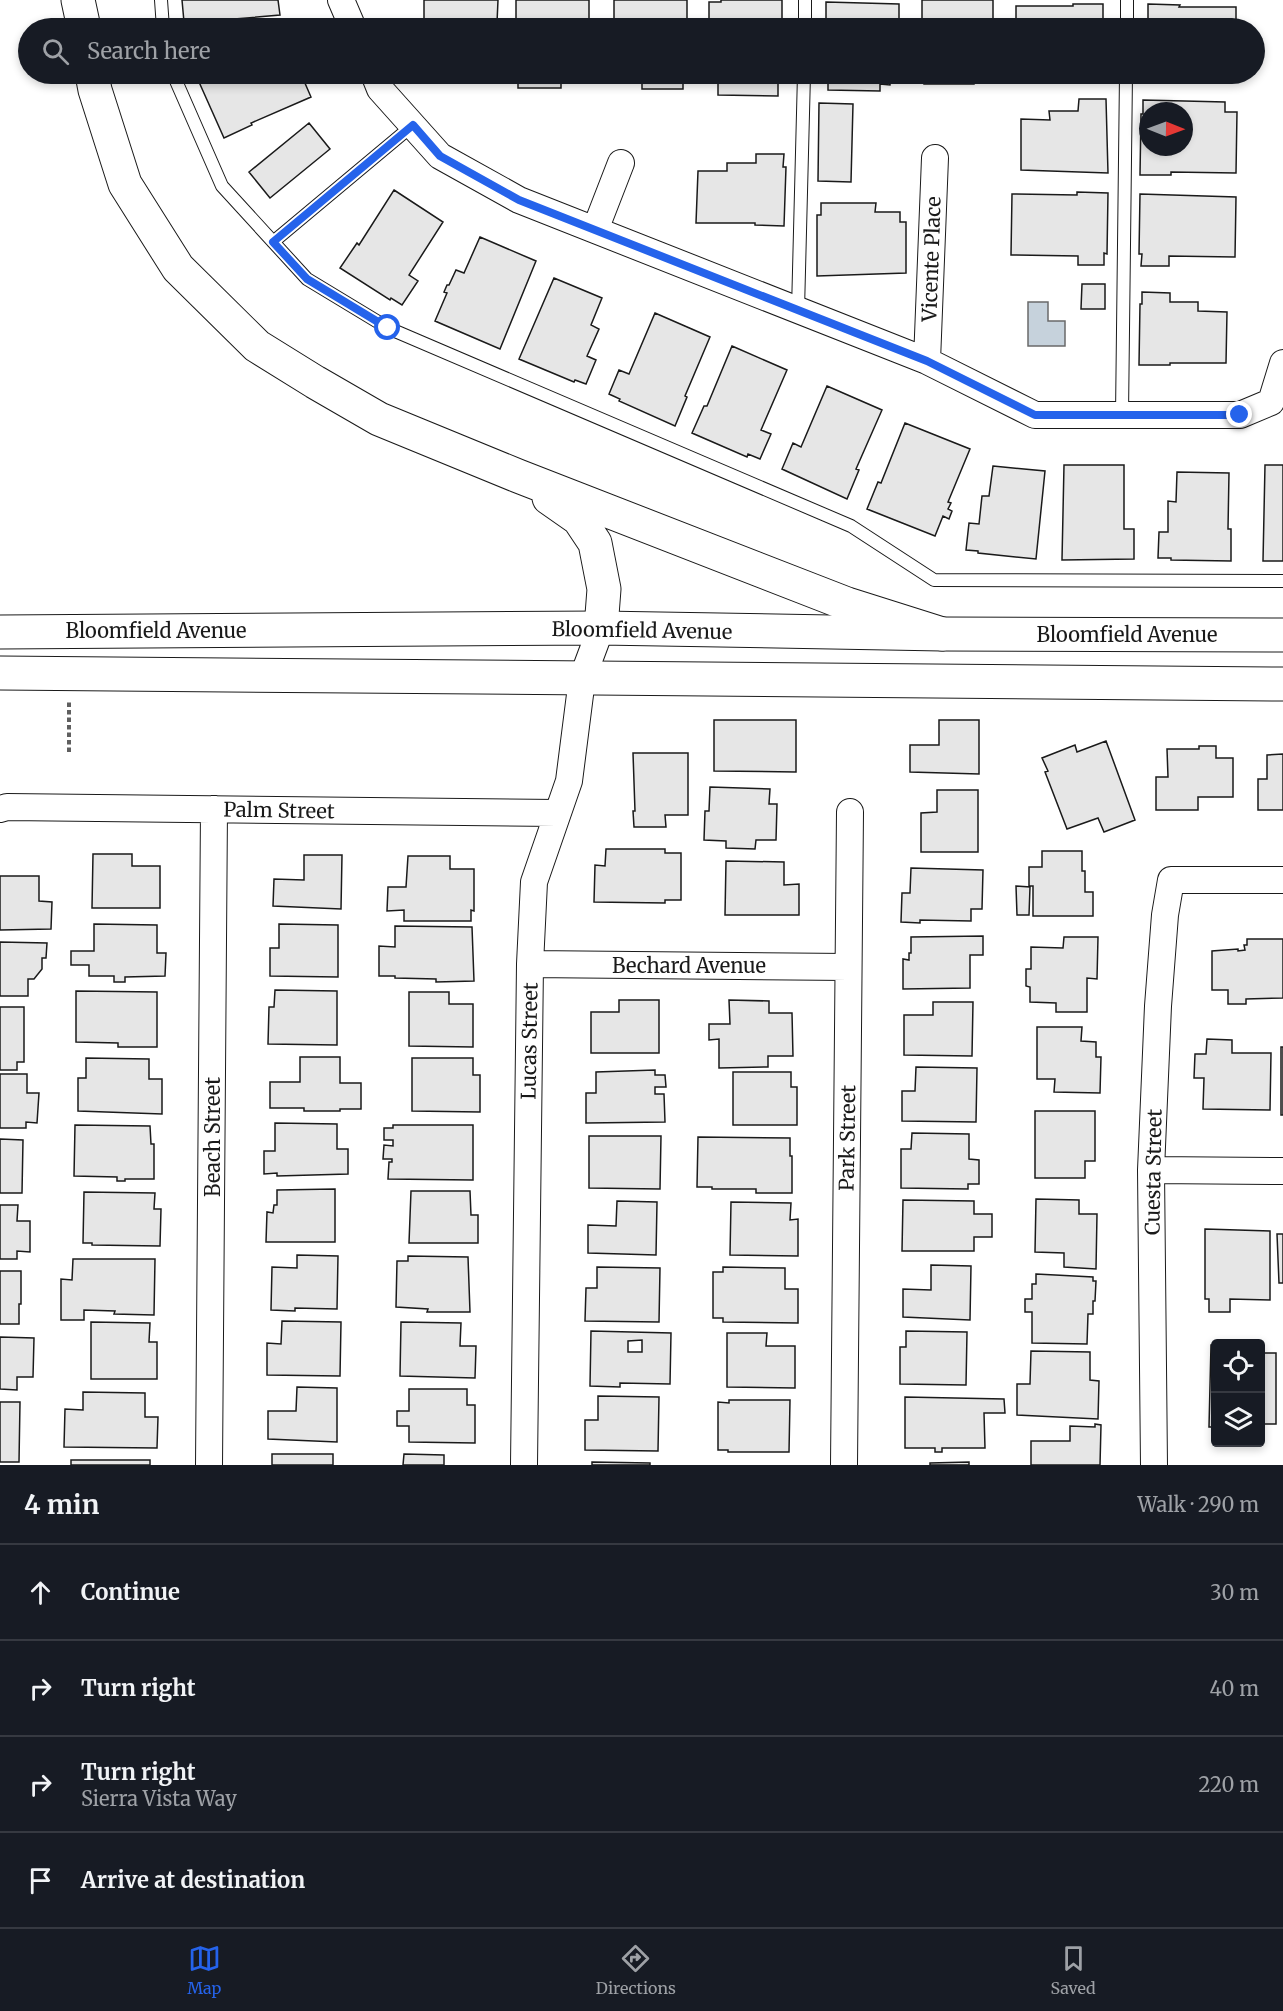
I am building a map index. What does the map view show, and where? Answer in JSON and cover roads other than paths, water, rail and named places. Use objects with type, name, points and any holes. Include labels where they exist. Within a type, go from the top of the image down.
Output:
[{"type":"main road","points":[[78,0],[82,18]]},
{"type":"main road","points":[[94,84],[124,184],[178,268],[257,346],[379,419],[518,476],[846,603],[942,634]]},
{"type":"main road","points":[[518,476],[579,519],[595,543],[604,589],[601,628]]},
{"type":"main road","name":"Bloomfield Avenue","points":[[0,632],[601,628],[942,634],[1283,634]]},
{"type":"main road","points":[[0,673],[1283,684]]},
{"type":"street","points":[[341,0],[349,18]]},
{"type":"street","points":[[378,84],[440,156],[519,200],[927,361],[1035,415],[1240,415],[1271,402],[1283,363]]},
{"type":"street","name":"Vicente Place","points":[[927,361],[935,158]]},
{"type":"street","points":[[595,230],[621,163]]},
{"type":"street","name":"Lucas Street","points":[[524,1465],[530,964],[534,882],[569,782],[582,679],[601,628]]},
{"type":"street","name":"Palm Street","points":[[0,809],[7,807],[558,813]]},
{"type":"street","name":"Beach Street","points":[[209,1465],[214,809]]},
{"type":"street","name":"Park Street","points":[[844,1465],[850,812]]},
{"type":"street","name":"Cuesta Street","points":[[1154,1465],[1151,1170],[1158,1006],[1165,915],[1171,880],[1283,880]]},
{"type":"street","name":"Bechard Avenue","points":[[530,964],[848,966]]},
{"type":"street","points":[[1151,1170],[1283,1171]]},
{"type":"lane","points":[[161,0],[162,18]]},
{"type":"lane","points":[[805,18],[806,0]]},
{"type":"lane","points":[[1126,18],[1127,0]]},
{"type":"lane","points":[[177,84],[222,186],[307,279],[388,328],[851,526],[934,580],[1283,581]]},
{"type":"lane","points":[[798,310],[804,84]]},
{"type":"lane","points":[[1122,415],[1126,84]]},
{"type":"lane","points":[[273,242],[413,125]]}]
